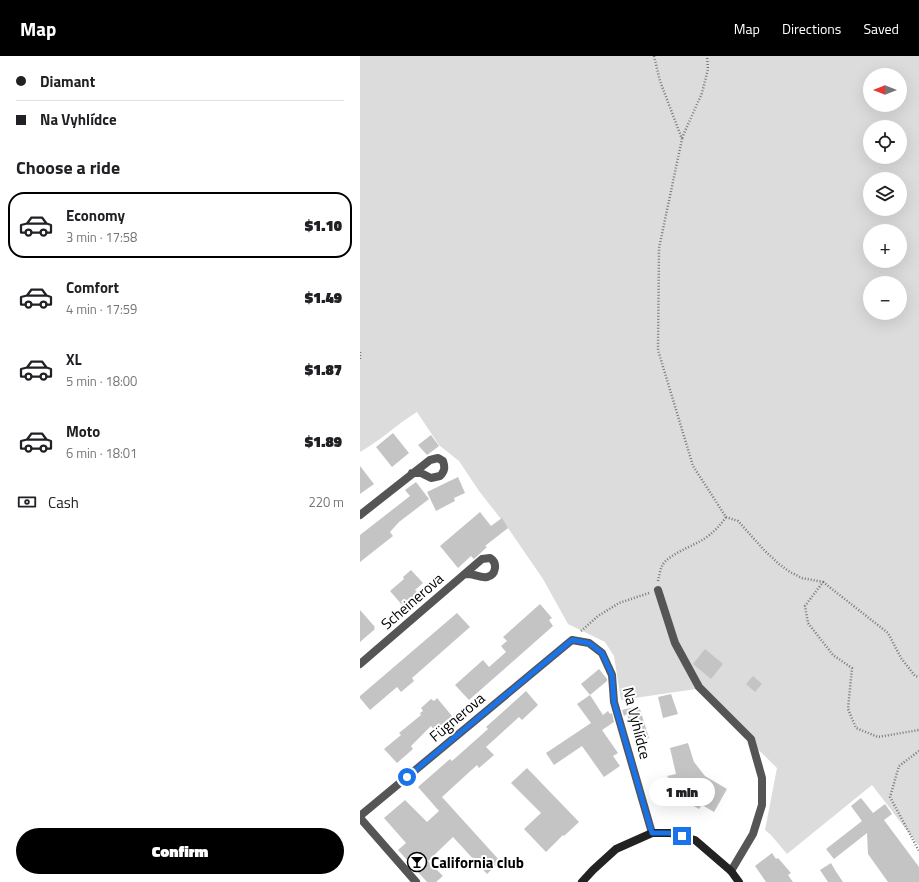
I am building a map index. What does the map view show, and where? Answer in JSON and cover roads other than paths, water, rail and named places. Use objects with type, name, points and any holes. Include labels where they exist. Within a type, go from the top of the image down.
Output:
[{"type":"street","points":[[360,515],[412,473]]},
{"type":"street","name":"Scheinerova","points":[[360,664],[465,574]]},
{"type":"street","points":[[658,590],[675,643],[699,687],[751,739],[762,778],[762,805],[753,834],[731,871]]},
{"type":"street","name":"Fügnerova","points":[[360,817],[572,640]]},
{"type":"street","name":"Na Vyhlídce","points":[[572,640],[589,643],[602,653],[612,675],[614,702],[652,833]]},
{"type":"street","points":[[360,817],[416,882]]},
{"type":"street","points":[[582,882],[616,849],[652,833],[670,833],[695,840],[731,871],[739,882]]},
{"type":"place","name":"California club","points":[[417,862]]}]
